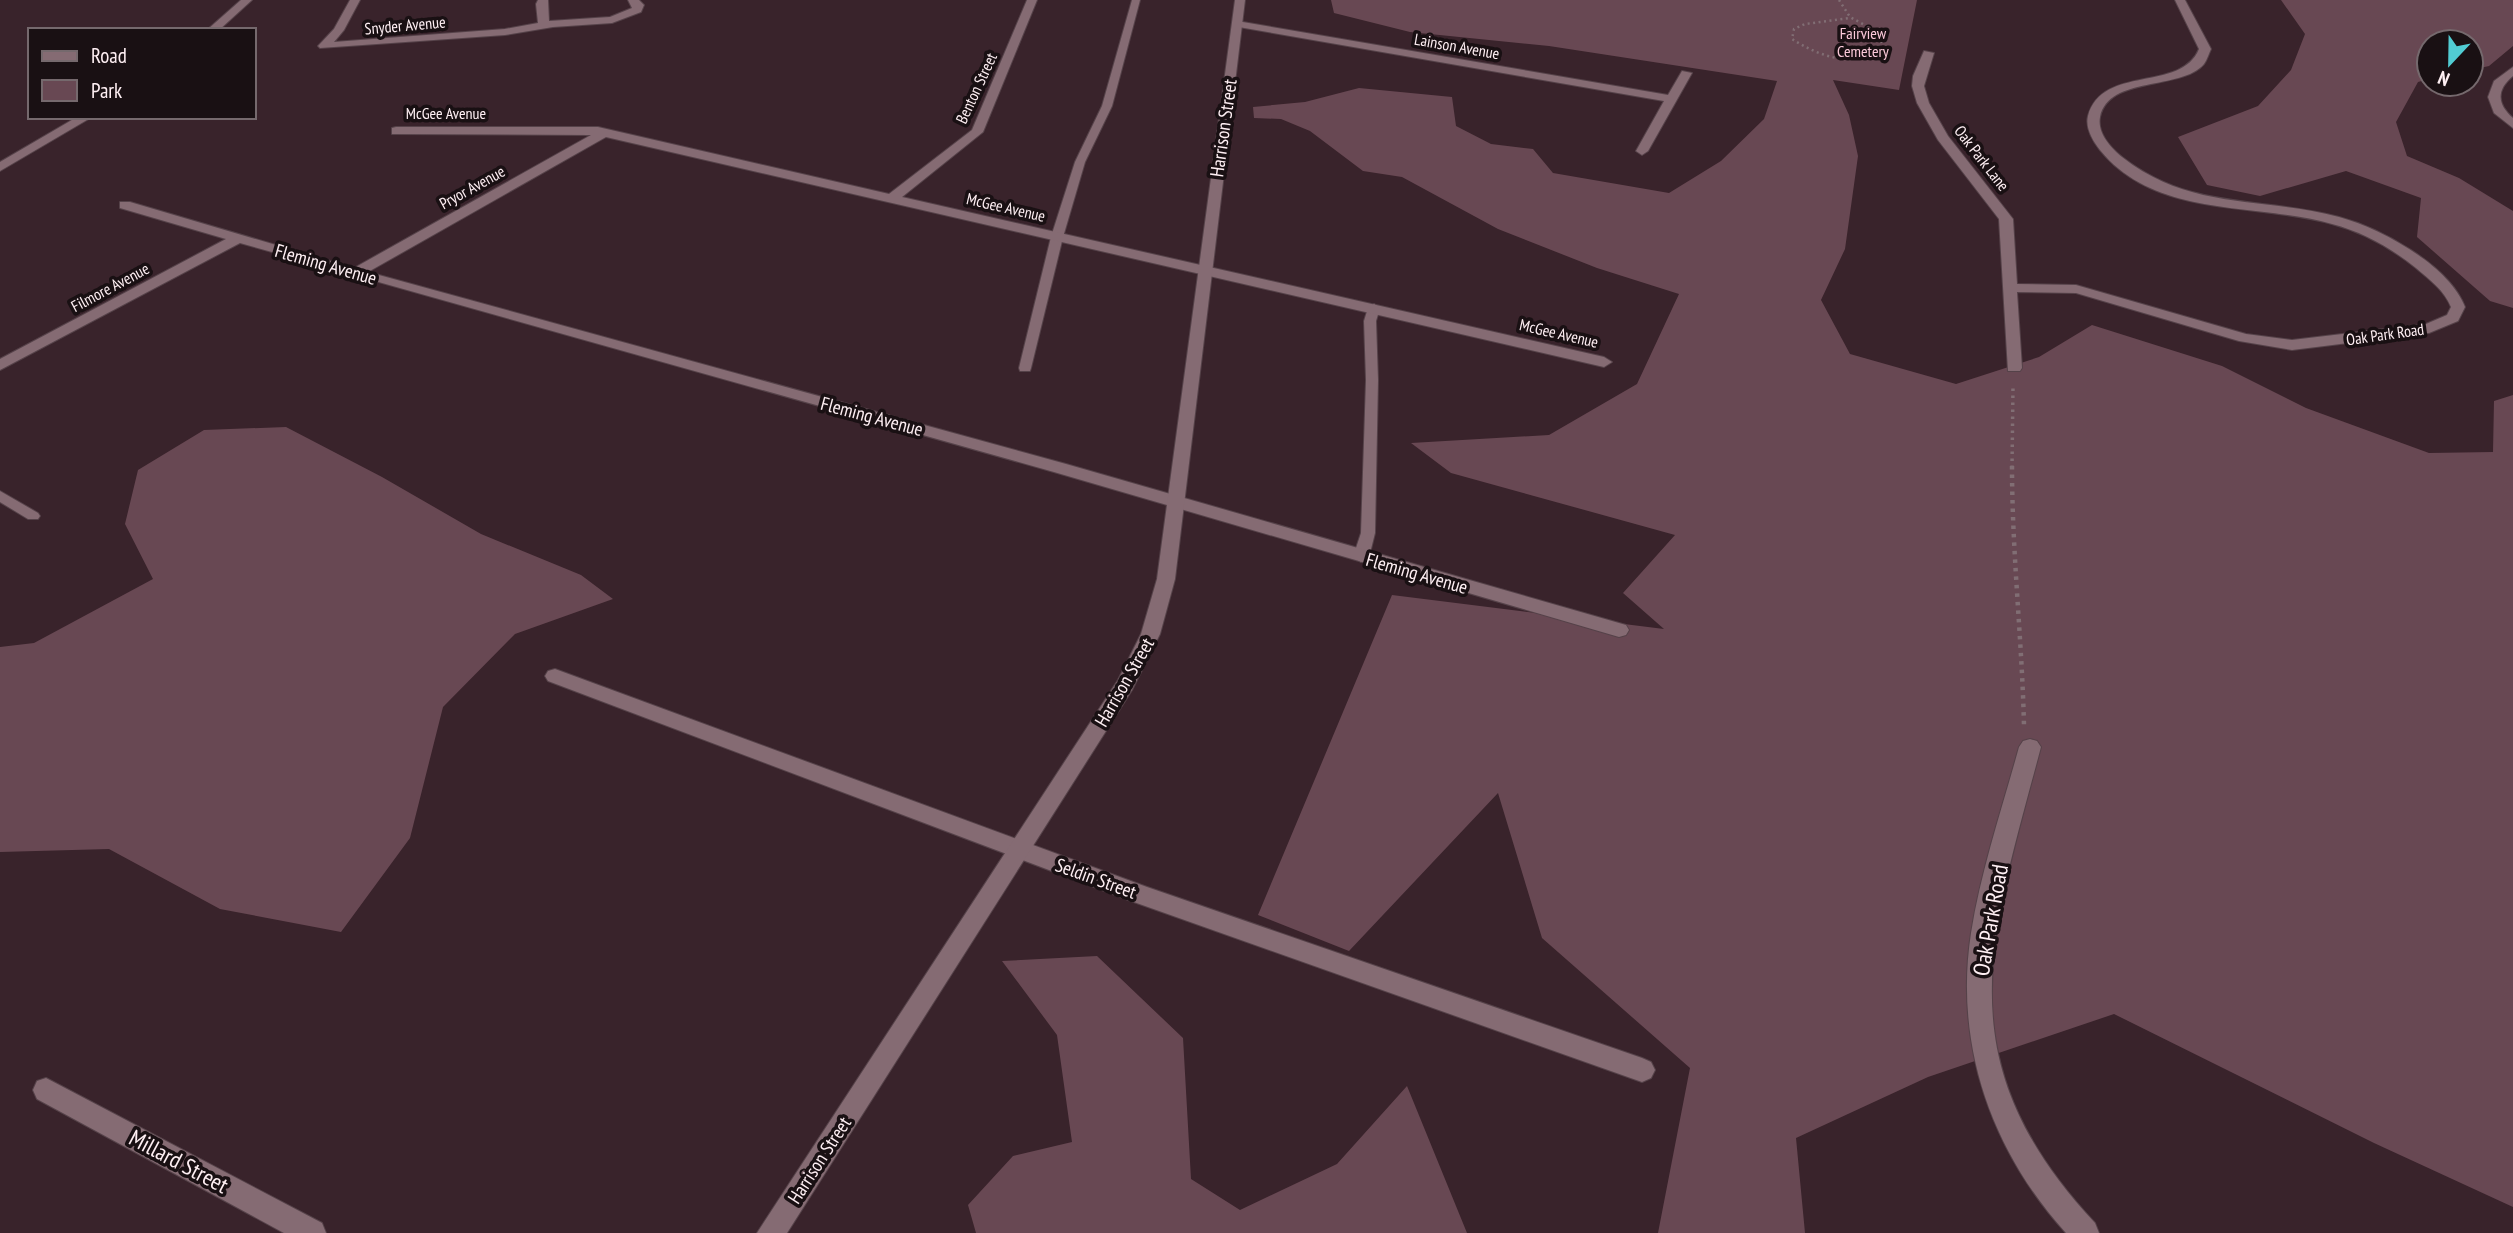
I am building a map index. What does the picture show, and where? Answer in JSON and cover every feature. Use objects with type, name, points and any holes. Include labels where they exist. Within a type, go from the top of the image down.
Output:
[{"type":"street","points":[[214,28],[247,0]]},
{"type":"street","name":"Snyder Avenue","points":[[355,0],[339,30],[324,46],[505,32],[544,26]]},
{"type":"street","points":[[544,0],[541,4],[544,26],[625,17],[637,10],[639,5],[633,0]]},
{"type":"street","name":"Benton Street","points":[[892,198],[977,132],[1032,0]]},
{"type":"street","name":"Harrison Street","points":[[771,1233],[1147,647],[1157,620],[1166,579],[1240,0]]},
{"type":"street","name":"Oak Park Road","points":[[2011,288],[2076,289],[2244,338],[2292,345],[2429,328],[2454,318],[2458,307],[2446,286],[2414,259],[2380,237],[2346,223],[2311,214],[2227,206],[2172,192],[2136,175],[2109,153],[2094,128],[2094,114],[2104,100],[2130,86],[2186,71],[2197,66],[2204,58],[2205,49],[2180,0]]},
{"type":"street","name":"Lainson Avenue","points":[[1237,24],[1672,99]]},
{"type":"street","name":"Oak Park Lane","points":[[1928,53],[1918,86],[1923,103],[1942,137],[2006,219],[2011,288]]},
{"type":"street","points":[[2513,70],[2500,79],[2494,88],[2493,99],[2498,111],[2513,124]]},
{"type":"street","points":[[1642,151],[1686,73]]},
{"type":"street","points":[[0,167],[83,119]]},
{"type":"street","name":"McGee Avenue","points":[[396,131],[605,132],[1604,362]]},
{"type":"street","name":"Pryor Avenue","points":[[356,273],[605,132]]},
{"type":"street","name":"Fleming Avenue","points":[[125,205],[356,273],[1175,502],[1619,630]]},
{"type":"street","name":"Filmore Avenue","points":[[0,365],[237,239]]},
{"type":"street","points":[[2011,288],[2014,368]]},
{"type":"street","name":"Seldin Street","points":[[555,676],[1019,850],[1642,1070]]},
{"type":"street","name":"Oak Park Road","points":[[2030,747],[1991,892],[1980,958],[1979,1010],[1984,1062],[2000,1111],[2025,1159],[2047,1191],[2085,1233]]},
{"type":"street","name":"Millard Street","points":[[46,1090],[312,1233]]},
{"type":"lane","points":[[1025,368],[1057,237],[1080,162],[1107,106],[1136,0]]},
{"type":"lane","points":[[1362,557],[1368,533],[1373,380],[1370,321],[1374,308]]},
{"type":"lane","points":[[0,496],[33,516]]},
{"type":"path","points":[[1839,0],[1850,18],[1872,28],[1881,37],[1882,43],[1875,52],[1863,57],[1842,59],[1824,56],[1804,48],[1792,39],[1794,29],[1805,24],[1850,18]]},
{"type":"path","points":[[2014,368],[2013,561],[2022,650],[2023,722],[2030,747]]},
{"type":"green space","name":"Fairview Cemetery","points":[[1331,0],[1917,0],[1899,90],[1833,80],[1849,115],[1858,156],[1845,249],[1821,300],[1850,354],[1956,384],[2039,357],[2092,325],[2222,366],[2306,408],[2429,453],[2493,452],[2494,401],[2513,395],[2513,1207],[2374,1143],[2114,1014],[1928,1077],[1796,1138],[1805,1233],[1658,1233],[1690,1068],[1542,938],[1498,793],[1349,951],[1258,915],[1392,595],[1664,629],[1623,593],[1675,535],[1451,473],[1411,443],[1549,435],[1637,384],[1679,294],[1597,268],[1498,229],[1402,177],[1363,171],[1310,131],[1281,119],[1254,118],[1253,107],[1305,102],[1359,88],[1452,97],[1456,126],[1491,144],[1533,149],[1553,173],[1669,193],[1721,161],[1764,119],[1777,81],[1549,46],[1410,32],[1334,13]]},
{"type":"green space","points":[[2281,0],[2513,0],[2513,46],[2489,66],[2485,67],[2485,28],[2415,28],[2415,87],[2396,122],[2407,156],[2459,178],[2513,211],[2513,308],[2490,301],[2417,237],[2421,198],[2346,171],[2260,196],[2207,185],[2178,137],[2258,106],[2291,70],[2305,34]]},
{"type":"green space","points":[[286,427],[382,477],[481,534],[581,575],[613,599],[515,634],[443,707],[410,838],[341,932],[220,909],[109,849],[0,852],[0,647],[34,643],[153,579],[125,524],[138,470],[204,430]]},
{"type":"green space","points":[[1097,956],[1183,1038],[1191,1179],[1240,1210],[1337,1164],[1407,1086],[1467,1233],[976,1233],[968,1205],[1013,1156],[1072,1142],[1057,1035],[1002,961]]}]
